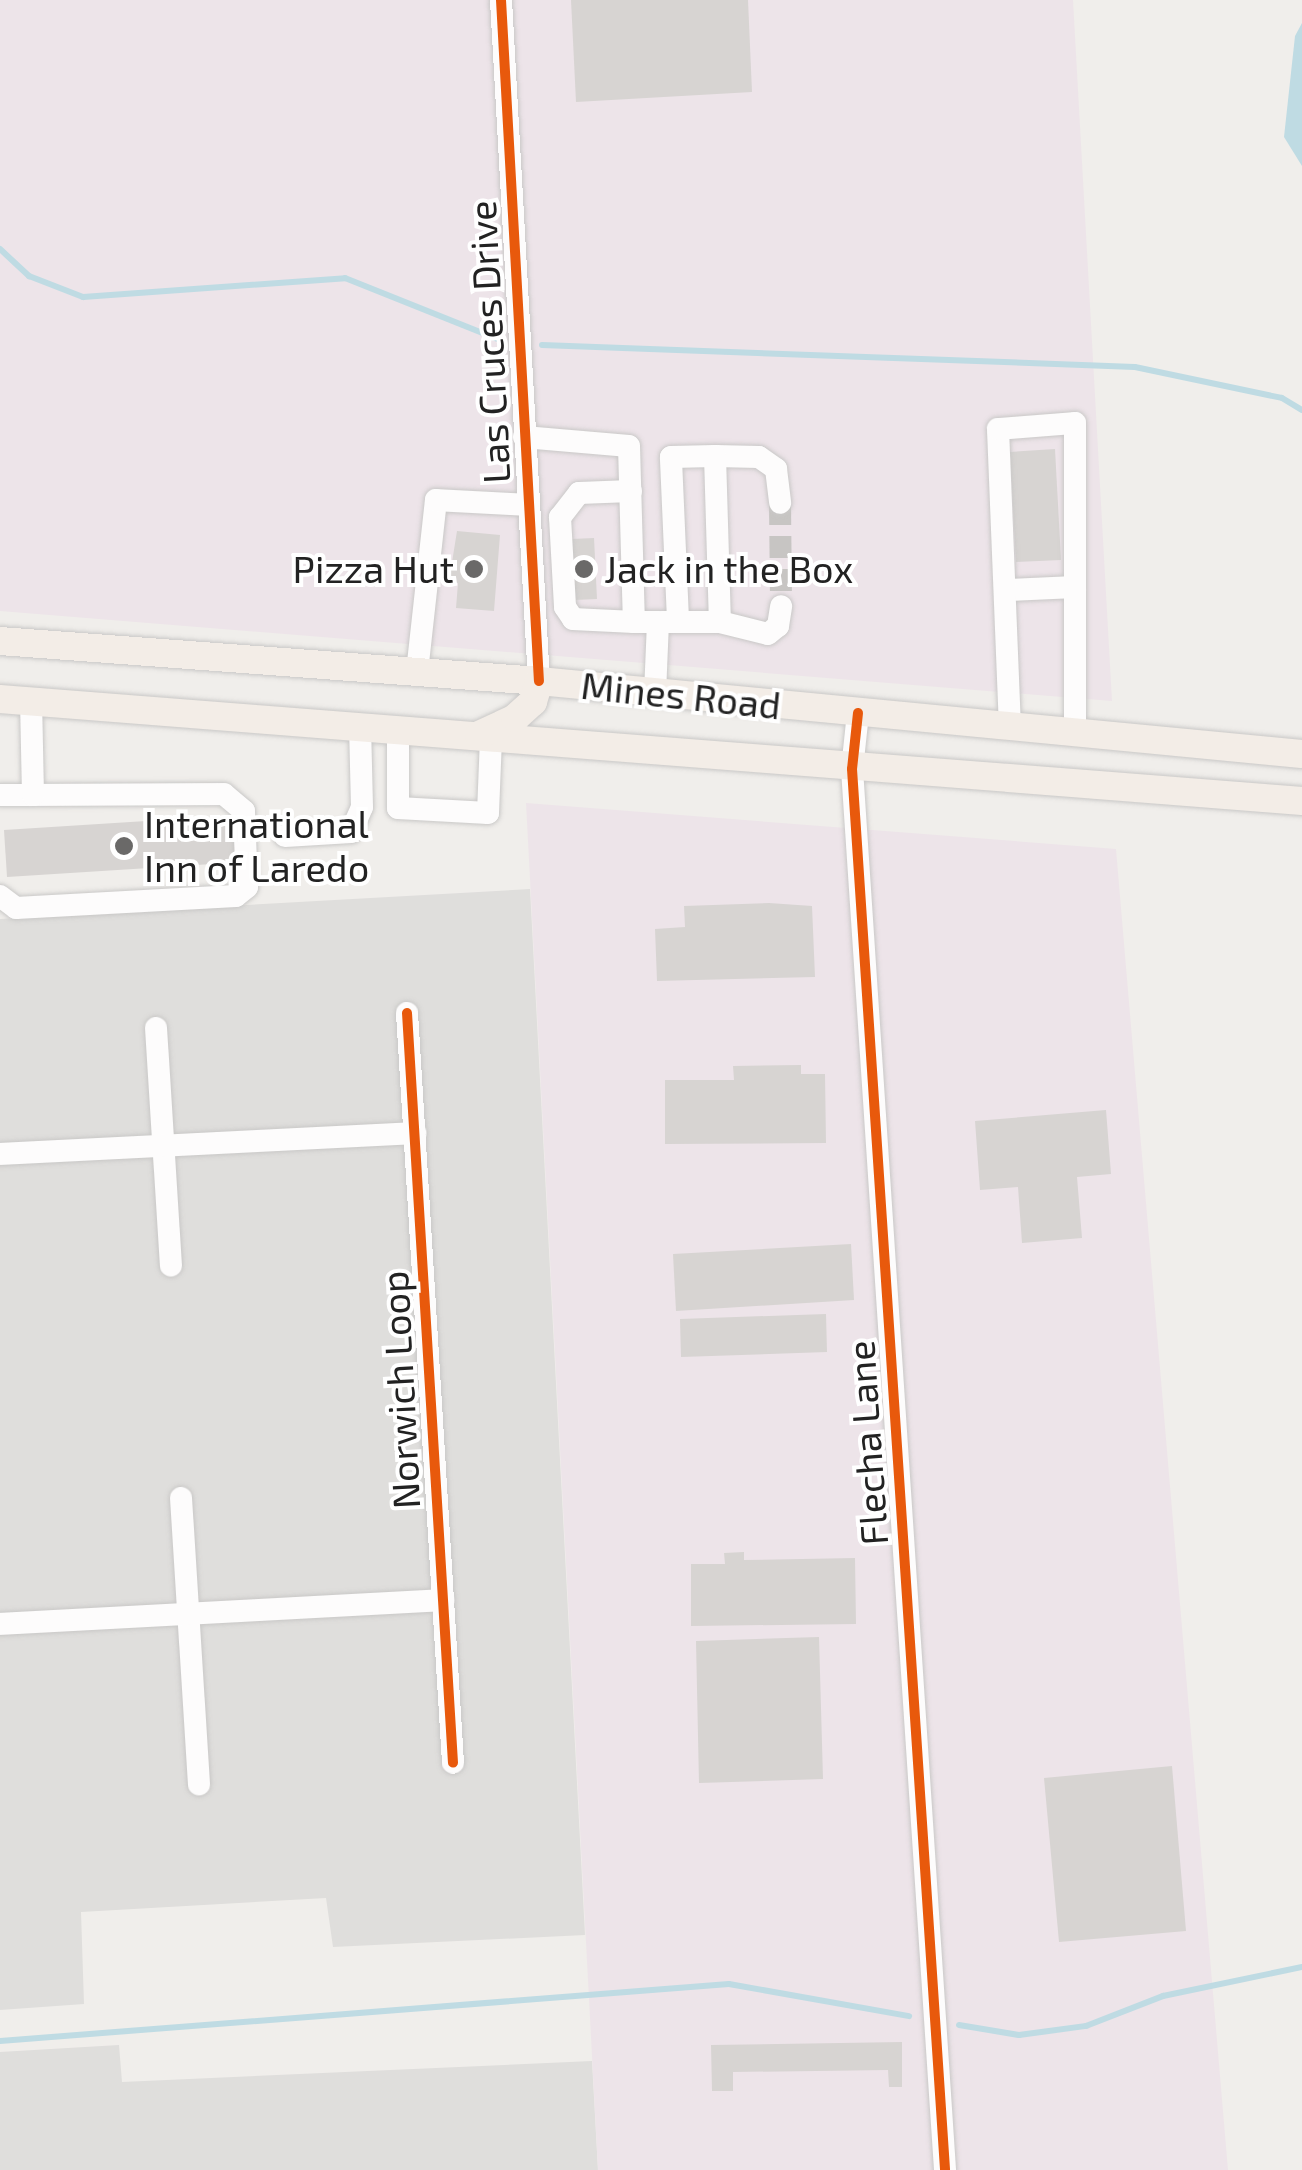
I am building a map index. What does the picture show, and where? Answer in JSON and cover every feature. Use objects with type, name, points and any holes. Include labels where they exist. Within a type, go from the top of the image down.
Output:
[{"type":"main road","name":"Mines Road","points":[[0,640],[539,681],[1302,754]]},
{"type":"main road","points":[[485,736],[533,702],[539,681]]},
{"type":"main road","name":"Mines Road","points":[[0,699],[852,769],[1302,801]]},
{"type":"street","name":"Las Cruces Drive","points":[[501,0],[539,681]]},
{"type":"street","points":[[1010,728],[1009,590],[998,429],[1075,423],[1075,734]]},
{"type":"street","points":[[524,436],[629,446],[671,457],[758,456],[776,469],[780,503]]},
{"type":"street","points":[[629,446],[630,491],[656,622]]},
{"type":"street","points":[[714,456],[720,622]]},
{"type":"street","points":[[655,693],[656,622],[671,457]]},
{"type":"street","points":[[630,491],[579,493],[566,501],[560,516],[566,606],[573,618],[720,622],[768,634],[778,626],[781,606]]},
{"type":"street","points":[[417,672],[436,500],[528,505]]},
{"type":"street","points":[[1009,590],[1075,587]]},
{"type":"street","points":[[31,701],[33,795]]},
{"type":"street","name":"Flecha Lane","points":[[858,713],[852,769],[945,2170]]},
{"type":"street","points":[[284,836],[351,832],[362,807],[360,726]]},
{"type":"street","points":[[398,730],[398,808],[496,813],[485,736]]},
{"type":"street","points":[[0,796],[224,794],[244,810],[247,887],[236,896],[16,908],[0,896]]},
{"type":"street","name":"Norwich Loop","points":[[408,1013],[453,1763]]},
{"type":"street","points":[[156,1028],[171,1266]]},
{"type":"street","points":[[0,1154],[415,1133]]},
{"type":"street","points":[[182,1498],[199,1784]]},
{"type":"street","points":[[0,1624],[443,1600]]},
{"type":"shaded area","points":[[0,0],[1073,0],[1112,701],[0,611]]},
{"type":"shaded area","points":[[526,803],[1116,849],[1228,2170],[598,2170]]},
{"type":"shaded area","points":[[530,889],[585,1935],[333,1947],[326,1898],[81,1912],[84,2004],[0,2010],[0,919]]},
{"type":"shaded area","points":[[119,2045],[122,2082],[592,2061],[598,2170],[0,2170],[0,2052]]},
{"type":"water","points":[[1302,23],[1302,166],[1284,137],[1295,36]]},
{"type":"building","points":[[571,0],[748,0],[752,92],[576,102]]},
{"type":"building","points":[[1055,449],[1061,560],[1016,562],[1010,452]]},
{"type":"building","name":"Pizza Hut","points":[[457,531],[500,535],[494,611],[456,608],[458,583],[449,581]]},
{"type":"building","name":"Jack in the Box","points":[[594,538],[597,599],[574,600],[572,539]]},
{"type":"building","name":"International Inn of Laredo","points":[[241,815],[244,862],[7,877],[4,830]]},
{"type":"building","points":[[684,906],[812,906],[815,977],[657,981],[655,929],[685,927]]},
{"type":"building","points":[[801,1065],[801,1074],[825,1074],[826,1143],[665,1144],[665,1080],[734,1080],[733,1066]]},
{"type":"building","points":[[1106,1110],[1111,1174],[1077,1177],[1082,1238],[1022,1243],[1018,1187],[980,1190],[975,1121]]},
{"type":"building","points":[[851,1244],[854,1300],[676,1311],[673,1254]]},
{"type":"building","points":[[826,1314],[827,1352],[681,1357],[680,1319]]},
{"type":"building","points":[[744,1552],[744,1560],[855,1558],[856,1624],[691,1626],[691,1564],[725,1564],[724,1553]]},
{"type":"building","points":[[819,1637],[823,1779],[699,1783],[696,1641]]},
{"type":"building","points":[[1172,1766],[1186,1931],[1059,1942],[1044,1778]]},
{"type":"building","points":[[902,2042],[902,2087],[889,2087],[888,2070],[733,2072],[733,2091],[712,2091],[711,2045]]},
{"type":"waterway","points":[[0,249],[29,276],[83,297],[345,278],[500,340]]},
{"type":"waterway","points":[[542,345],[1135,367],[1282,398],[1302,410]]},
{"type":"waterway","points":[[959,2025],[1019,2035],[1086,2026],[1163,1996],[1302,1967]]},
{"type":"waterway","points":[[0,2041],[729,1984],[909,2016]]},
{"type":"tunnel","points":[[780,503],[781,606]]},
{"type":"cycle path","points":[[501,0],[539,681]]},
{"type":"cycle path","points":[[858,713],[852,769],[945,2170]]},
{"type":"cycle path","points":[[407,1013],[453,1763]]},
{"type":"place","name":"Pizza Hut","points":[[474,569]]},
{"type":"place","name":"Jack in the Box","points":[[584,569]]},
{"type":"place","name":"International Inn of Laredo","points":[[124,846]]}]
